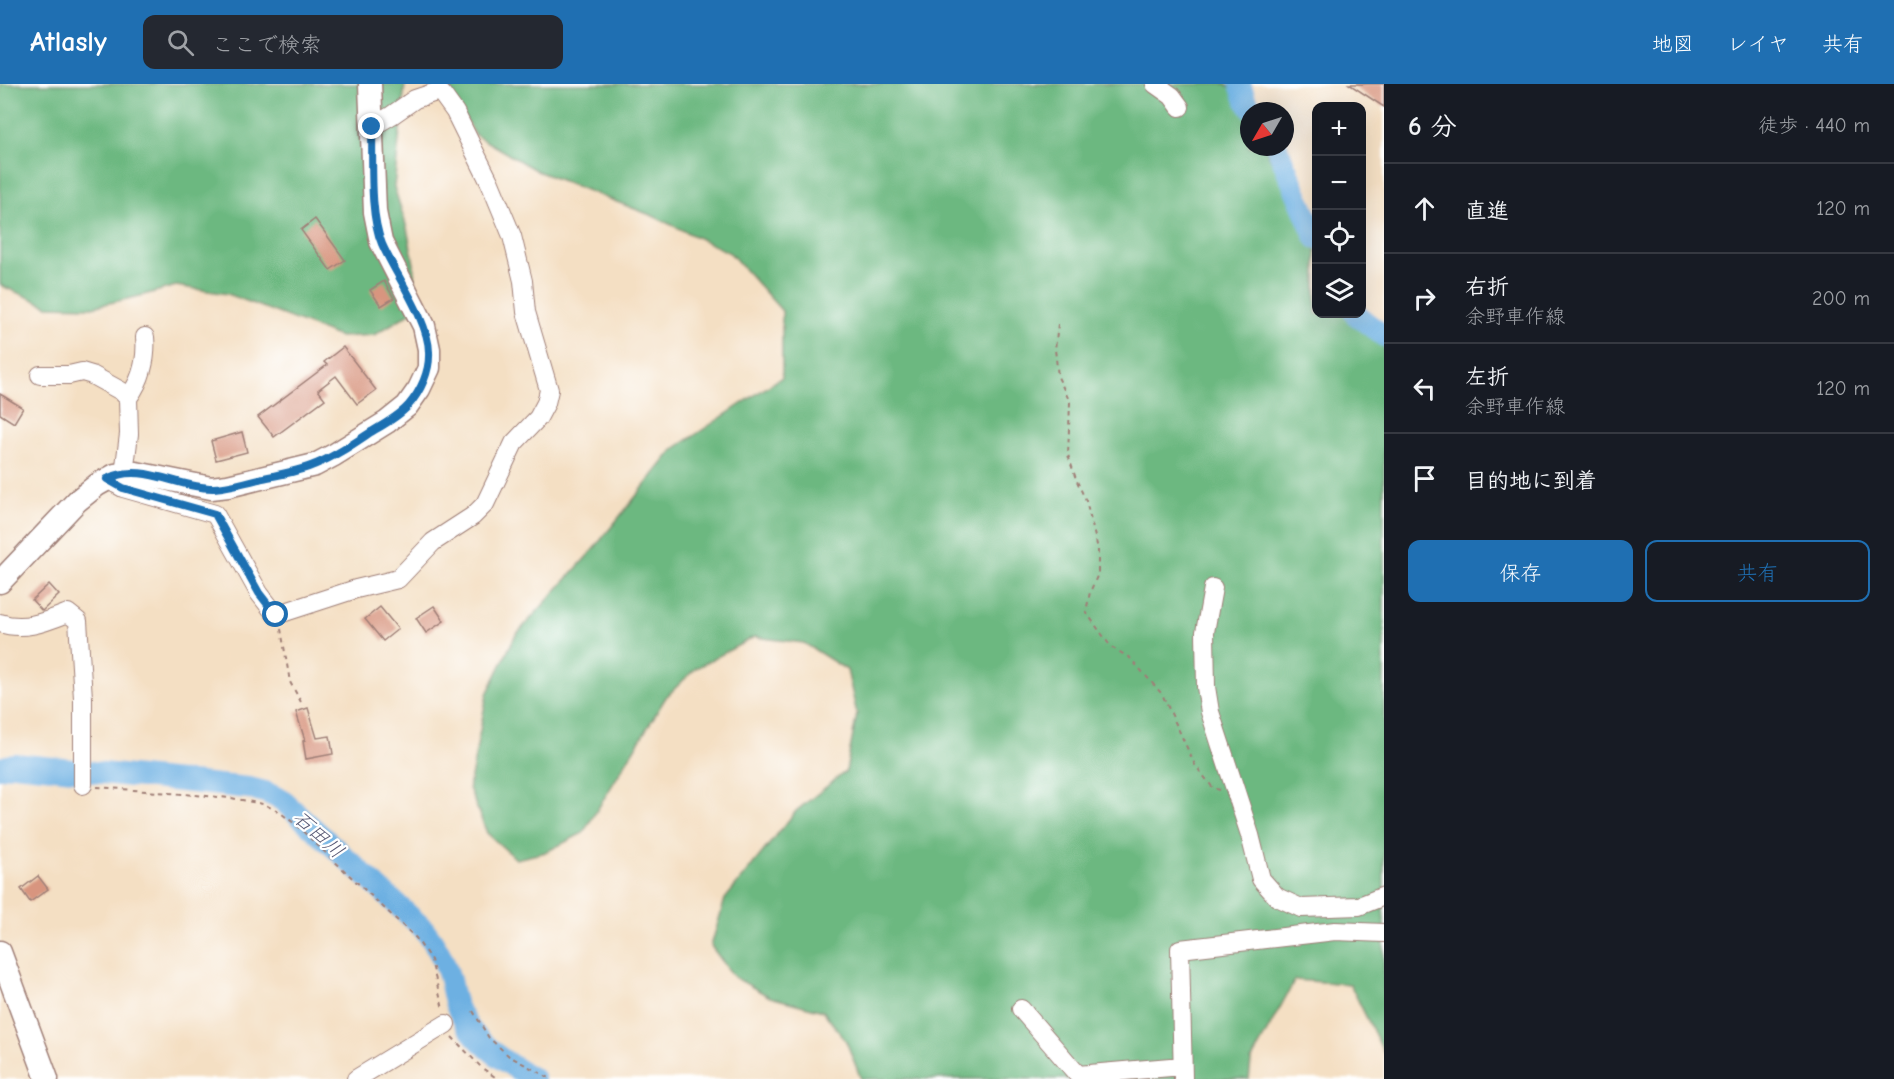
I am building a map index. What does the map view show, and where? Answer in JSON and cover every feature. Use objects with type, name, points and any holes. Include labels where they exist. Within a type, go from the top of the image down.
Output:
[{"type":"main road","points":[[0,582],[77,501],[97,484],[116,476],[136,472],[211,488],[315,465],[387,422],[408,406],[429,368],[429,349],[424,326],[381,242],[375,212],[370,84]]},
{"type":"main road","points":[[0,952],[47,1079]]},
{"type":"street","points":[[1155,84],[1172,96],[1180,107]]},
{"type":"street","points":[[145,337],[146,355],[136,388],[128,398],[129,434],[116,476],[123,488],[215,514],[259,593],[276,615],[356,589],[398,579],[433,542],[473,516],[484,504],[514,443],[538,418],[546,403],[549,390],[526,312],[523,281],[513,236],[455,112],[442,94],[436,92],[415,99],[372,127]]},
{"type":"street","points":[[40,375],[69,375],[82,372],[121,391],[128,398]]},
{"type":"street","points":[[1214,588],[1204,632],[1206,687],[1210,712],[1250,835],[1261,879],[1277,897],[1301,908],[1359,906],[1384,896]]},
{"type":"street","points":[[0,623],[36,625],[68,613],[78,621],[83,698],[83,785]]},
{"type":"street","points":[[1020,1009],[1078,1075],[1182,1072],[1180,949],[1335,931],[1384,933]]},
{"type":"street","points":[[356,1079],[446,1024]]},
{"type":"path","points":[[1058,324],[1054,349],[1058,377],[1070,402],[1068,454],[1086,501],[1098,549],[1098,574],[1090,592],[1086,612],[1111,647],[1130,658],[1162,694],[1195,765],[1214,788],[1237,796]]},
{"type":"path","points":[[276,615],[283,632],[290,682],[302,702]]},
{"type":"path","points":[[83,785],[231,798],[263,804],[278,811],[294,823],[416,938],[431,960],[446,1024],[453,1039],[482,1068],[498,1079]]},
{"type":"path","points":[[473,1011],[489,1038],[509,1056],[551,1079]]},
{"type":"green space","points":[[0,84],[405,84],[394,187],[407,228],[414,264],[415,310],[374,335],[340,337],[228,294],[176,286],[92,307],[48,306],[0,285]]},
{"type":"green space","points":[[445,84],[1226,84],[1234,91],[1240,102],[1240,156],[1269,156],[1312,234],[1312,318],[1366,318],[1366,311],[1384,331],[1384,1053],[1350,984],[1295,980],[1251,1061],[1249,1079],[861,1079],[846,1041],[823,1011],[770,997],[734,977],[711,946],[725,899],[796,811],[846,771],[857,714],[847,670],[804,643],[754,637],[696,668],[666,697],[583,833],[546,852],[516,859],[487,833],[469,788],[487,694],[515,636],[592,551],[674,449],[782,377],[782,311],[730,253],[653,216],[537,171],[475,135]]},
{"type":"building","points":[[1349,84],[1384,84],[1384,107]]},
{"type":"building","points":[[315,219],[345,260],[330,270],[301,230]]},
{"type":"building","points":[[384,281],[394,298],[381,306],[370,290]]},
{"type":"building","points":[[343,347],[376,390],[357,404],[336,376],[318,390],[325,399],[274,437],[258,417],[327,365],[324,362]]},
{"type":"building","points":[[0,394],[23,408],[14,423],[0,414]]},
{"type":"building","points":[[242,432],[247,452],[216,460],[211,441]]},
{"type":"building","points":[[49,584],[59,595],[42,611],[32,600]]},
{"type":"building","points":[[434,606],[444,621],[426,633],[416,618]]},
{"type":"building","points":[[380,607],[398,629],[383,641],[365,619]]},
{"type":"building","points":[[308,708],[317,738],[330,736],[333,754],[306,759],[303,741],[305,740],[296,712]]},
{"type":"building","points":[[38,876],[48,889],[30,902],[21,889]]},
{"type":"waterway","points":[[1240,84],[1247,102]]},
{"type":"waterway","points":[[1281,156],[1312,229]]},
{"type":"waterway","points":[[1360,318],[1384,336]]},
{"type":"waterway","name":"石田川","points":[[0,768],[14,764],[249,788],[282,800],[424,929],[443,959],[455,1002],[468,1027],[487,1048],[534,1079]]},
{"type":"route","points":[[276,615],[259,593],[215,514],[123,488],[107,479],[115,475],[136,472],[211,488],[293,471],[315,465],[334,455],[408,406],[429,368],[429,349],[424,326],[381,242],[375,212],[372,127]]}]
